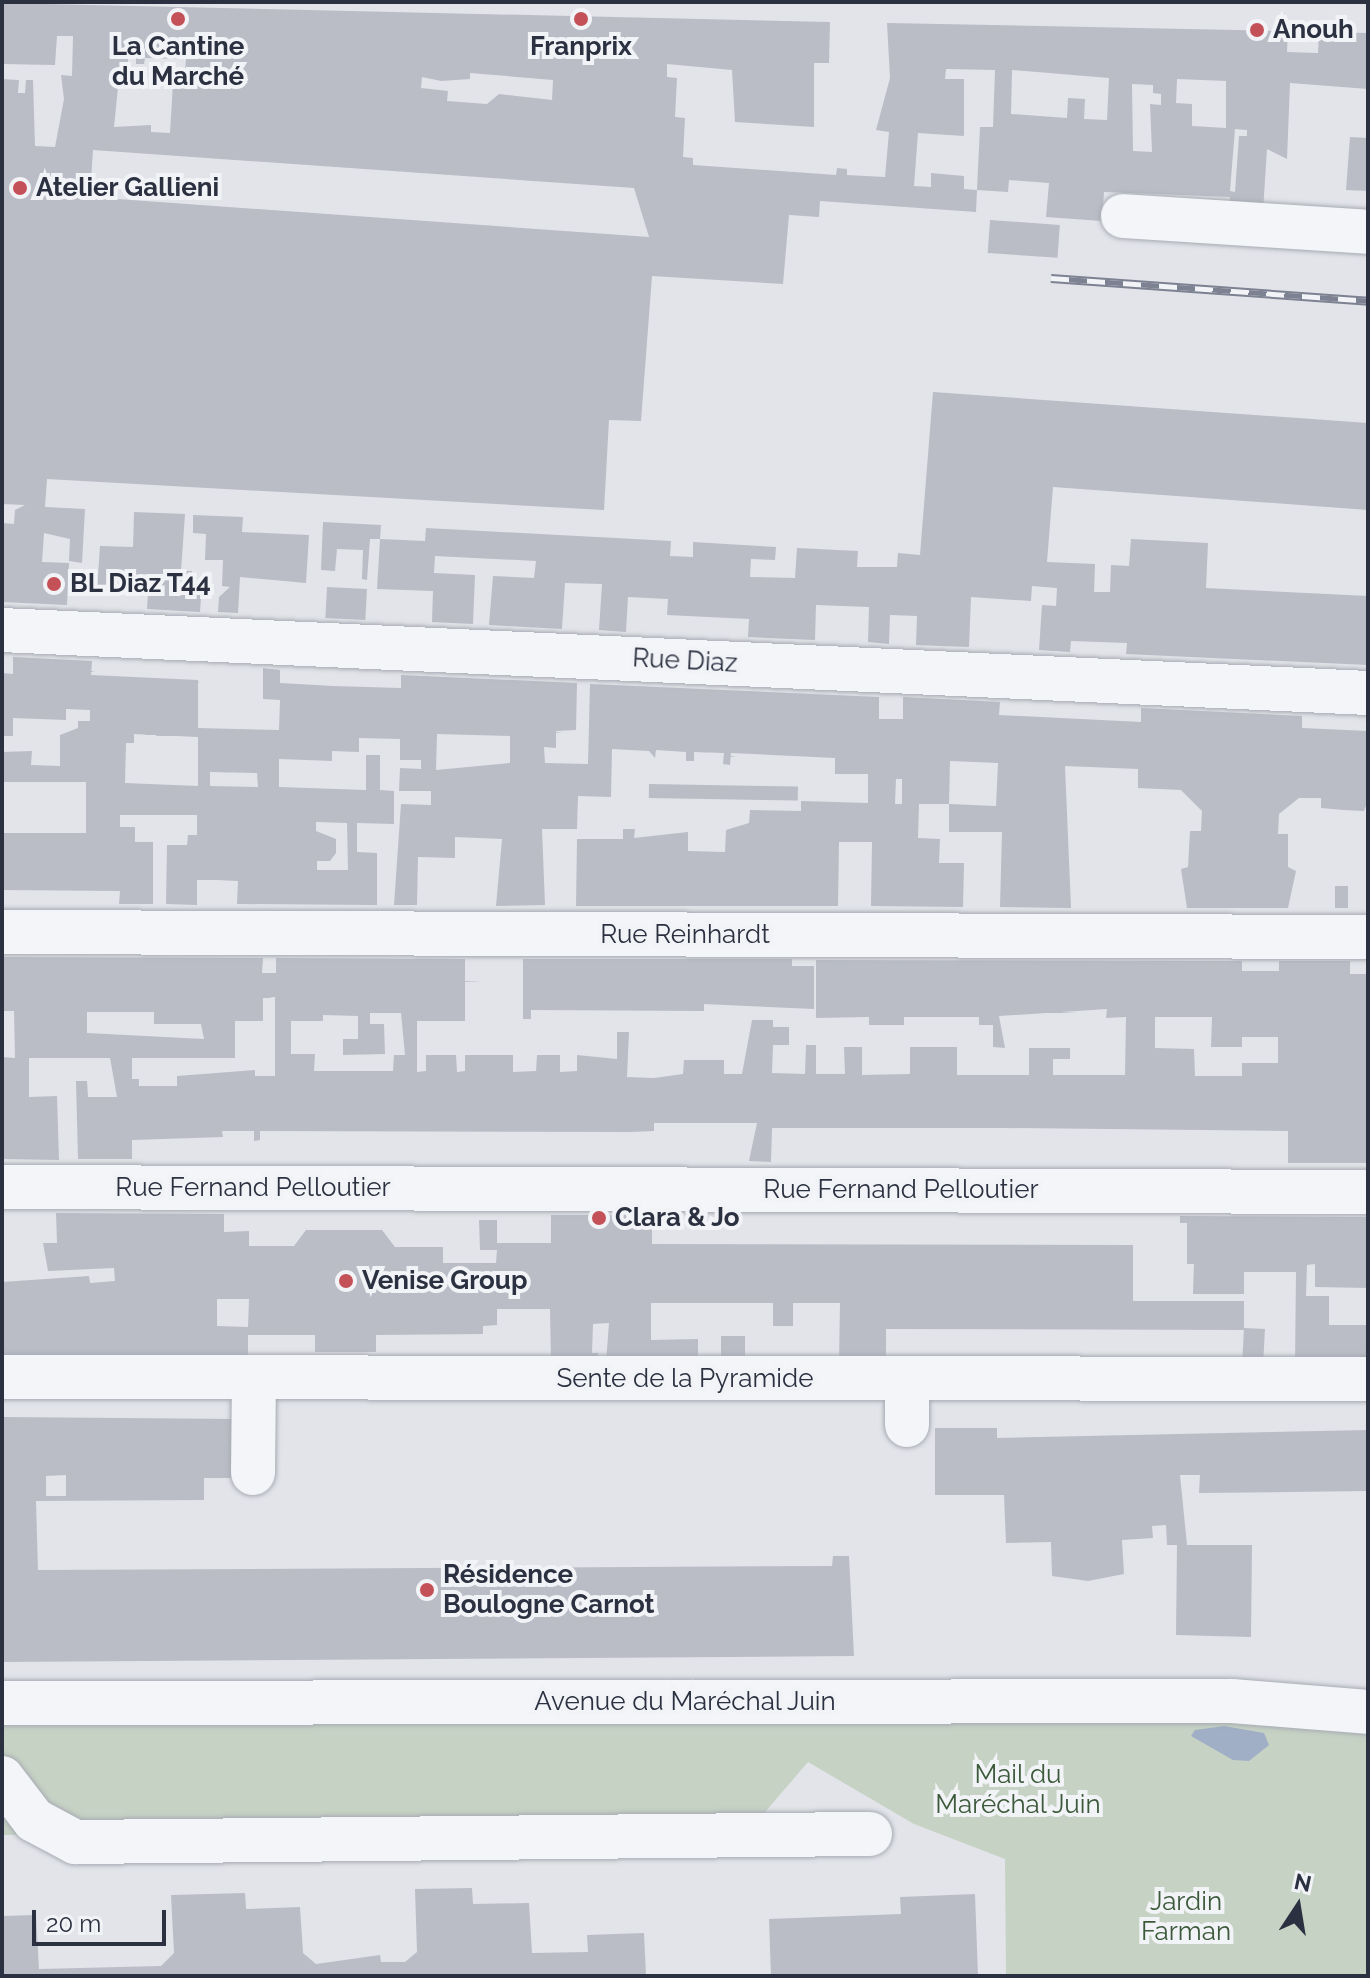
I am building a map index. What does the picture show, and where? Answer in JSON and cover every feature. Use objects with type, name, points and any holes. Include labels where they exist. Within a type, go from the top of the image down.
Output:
[{"type":"street","points":[[1123,216],[1368,232]]},
{"type":"street","name":"Rue Diaz","points":[[2,630],[1368,693]]},
{"type":"street","name":"Rue Reinhardt","points":[[2,932],[1368,937]]},
{"type":"street","name":"Rue Fernand Pelloutier","points":[[2,1187],[1368,1192]]},
{"type":"street","name":"Sente de la Pyramide","points":[[2,1377],[1368,1379]]},
{"type":"street","points":[[253,1473],[254,1377]]},
{"type":"street","points":[[907,1379],[907,1425]]},
{"type":"street","name":"Avenue du Maréchal Juin","points":[[2,1703],[1232,1701],[1368,1712]]},
{"type":"street","points":[[2,1778],[34,1820],[75,1842],[870,1834]]},
{"type":"green space","name":"Mail du Maréchal Juin","points":[[2,1714],[1234,1721],[1368,1734],[1368,1976],[1006,1976],[1005,1859],[914,1824],[808,1762],[753,1826],[2,1835]]},
{"type":"water","points":[[1224,1726],[1264,1733],[1269,1745],[1249,1761],[1233,1760],[1191,1736],[1195,1730]]},
{"type":"building","points":[[2,3],[830,22],[829,63],[814,63],[814,127],[735,122],[732,70],[667,64],[667,77],[677,78],[675,117],[685,118],[683,157],[693,158],[693,165],[836,175],[837,168],[847,169],[847,175],[885,177],[889,132],[876,130],[890,78],[887,23],[1288,31],[1287,52],[1318,53],[1319,32],[1368,33],[1368,89],[1290,83],[1287,159],[1267,149],[1263,211],[1229,208],[1230,197],[1104,192],[1102,221],[1046,217],[1049,183],[1009,180],[1008,192],[977,190],[976,212],[820,201],[819,217],[789,215],[783,284],[652,276],[641,421],[609,420],[604,510],[47,479],[45,507],[85,509],[82,563],[69,561],[70,539],[44,533],[42,562],[69,563],[67,605],[2,602],[3,523],[14,524],[15,510],[25,505],[2,504],[2,79],[19,80],[18,93],[25,93],[26,80],[33,80],[35,146],[55,147],[64,99],[61,75],[72,76],[73,36],[57,36],[55,65],[2,64]],"holes":[[[128,56],[136,56],[136,64],[144,64],[145,58],[186,59],[185,71],[198,71],[198,83],[173,83],[170,133],[151,132],[151,125],[114,127],[119,77],[108,73],[128,74]],[[946,69],[995,70],[993,127],[980,127],[977,190],[964,189],[964,176],[931,173],[931,187],[914,186],[918,133],[964,136],[964,79],[945,79]],[[1012,70],[1109,78],[1107,120],[1084,119],[1085,99],[1068,98],[1067,118],[1011,114]],[[470,73],[553,80],[552,100],[499,94],[487,104],[447,101],[448,91],[421,88],[422,77],[441,81],[470,79]],[[1177,79],[1226,81],[1226,128],[1192,126],[1192,104],[1176,103]],[[1132,84],[1153,85],[1153,93],[1161,94],[1161,105],[1150,104],[1152,152],[1133,151]],[[1235,129],[1247,130],[1247,136],[1239,136],[1235,192],[1230,191]],[[93,150],[634,188],[649,237],[90,197]]]},
{"type":"building","points":[[1350,137],[1368,138],[1368,191],[1346,190]]},
{"type":"building","points":[[990,220],[1060,225],[1058,258],[988,253]]},
{"type":"building","points":[[933,392],[1368,423],[1368,510],[1053,487],[1047,562],[1095,564],[1094,592],[1110,592],[1111,565],[1129,566],[1131,539],[1208,543],[1206,588],[1368,596],[1368,665],[1126,654],[1127,643],[1071,641],[1070,652],[1039,650],[1042,605],[1056,606],[1057,588],[1032,586],[1031,601],[971,597],[969,647],[916,645],[917,616],[890,615],[889,644],[868,642],[869,607],[816,605],[815,640],[748,637],[749,619],[667,615],[668,599],[628,597],[626,632],[599,630],[602,584],[565,583],[562,629],[489,625],[493,576],[534,578],[536,561],[435,556],[434,573],[475,575],[473,624],[432,622],[433,591],[377,589],[380,539],[425,541],[426,528],[671,541],[670,556],[693,557],[693,542],[776,547],[775,560],[751,559],[750,577],[795,578],[797,548],[858,551],[857,567],[897,567],[898,553],[920,555]]},
{"type":"building","points":[[134,512],[185,514],[181,571],[194,571],[194,583],[202,584],[200,612],[147,609],[148,593],[97,591],[100,546],[133,547]]},
{"type":"building","points":[[193,515],[243,517],[242,532],[309,535],[306,583],[240,577],[238,613],[218,612],[219,597],[230,587],[222,586],[223,560],[205,560],[206,534],[193,533]]},
{"type":"building","points":[[323,522],[381,525],[380,539],[370,539],[367,580],[362,579],[363,550],[337,549],[335,571],[321,570]]},
{"type":"building","points":[[327,587],[367,589],[365,620],[325,618]]},
{"type":"building","points":[[13,657],[92,661],[91,675],[198,680],[198,728],[279,730],[280,700],[263,699],[263,668],[280,670],[280,683],[333,686],[401,688],[401,675],[577,683],[576,730],[556,731],[556,748],[544,747],[545,763],[588,764],[590,684],[879,697],[879,719],[903,719],[903,697],[1000,702],[999,715],[1141,722],[1141,708],[1302,716],[1302,728],[1368,731],[1368,800],[1364,811],[1321,808],[1321,798],[1299,798],[1279,814],[1278,834],[1288,834],[1288,867],[1296,871],[1288,908],[1187,908],[1181,869],[1188,867],[1190,831],[1201,831],[1202,811],[1181,790],[1138,788],[1138,769],[1065,766],[1071,908],[1000,907],[1002,832],[949,832],[949,804],[919,804],[918,838],[940,839],[939,863],[964,863],[963,907],[871,906],[872,842],[839,842],[838,906],[576,906],[577,839],[623,839],[623,829],[635,829],[634,838],[688,832],[688,851],[725,852],[726,830],[749,823],[750,810],[801,811],[801,801],[868,803],[868,774],[835,774],[835,758],[731,753],[730,765],[723,764],[724,753],[694,752],[694,761],[686,761],[686,752],[656,750],[655,758],[649,751],[612,749],[611,797],[578,796],[577,829],[542,829],[545,905],[496,906],[502,839],[455,837],[455,858],[418,857],[417,905],[394,905],[401,804],[431,805],[431,791],[399,791],[400,768],[421,769],[421,760],[400,760],[400,739],[359,738],[359,752],[332,751],[332,761],[279,759],[279,787],[366,790],[366,755],[380,755],[380,790],[394,791],[394,824],[357,823],[357,852],[377,853],[377,905],[237,904],[238,881],[217,880],[197,880],[197,905],[166,904],[167,845],[187,845],[188,835],[197,835],[197,815],[120,815],[120,827],[135,827],[135,842],[153,842],[153,904],[119,904],[120,891],[2,890],[2,833],[86,833],[86,782],[2,782],[2,752],[32,751],[31,765],[60,766],[60,735],[78,728],[78,721],[90,721],[90,710],[66,709],[66,720],[13,718],[13,736],[2,736],[2,673],[13,674]],"holes":[[[134,734],[198,737],[198,786],[125,783],[126,743],[134,743]],[[437,734],[510,736],[510,763],[436,770]],[[950,761],[998,763],[996,806],[949,804]],[[210,772],[257,773],[258,787],[210,786]],[[896,779],[902,779],[902,804],[895,804]],[[316,822],[347,823],[348,870],[317,870],[317,861],[330,861],[336,853],[336,839],[316,831]]]},
{"type":"building","points":[[649,784],[798,787],[798,801],[649,798]]},
{"type":"building","points":[[1335,886],[1348,886],[1348,908],[1335,908]]},
{"type":"building","points":[[2,957],[263,958],[262,973],[276,973],[276,958],[465,959],[465,1021],[417,1021],[417,1072],[426,1071],[426,1055],[456,1055],[457,1072],[465,1071],[465,1055],[513,1055],[513,1072],[536,1071],[537,1055],[560,1055],[560,1072],[577,1071],[577,1055],[617,1059],[617,1032],[629,1032],[627,1077],[654,1078],[683,1074],[684,1060],[724,1060],[724,1074],[742,1074],[752,1020],[773,1020],[773,1027],[789,1027],[789,1045],[773,1045],[772,1073],[805,1074],[806,1045],[816,1045],[816,1074],[845,1074],[844,1047],[862,1047],[862,1075],[910,1074],[910,1047],[957,1047],[957,1075],[1029,1075],[1029,1048],[1070,1048],[1070,1059],[1053,1059],[1053,1075],[1125,1075],[1126,1017],[1106,1018],[1107,1009],[999,1016],[1005,1048],[993,1047],[993,1025],[979,1025],[979,1017],[904,1017],[904,1025],[869,1025],[869,1017],[816,1018],[816,960],[1242,961],[1242,971],[1279,971],[1279,961],[1350,961],[1350,974],[1368,974],[1368,1163],[1288,1163],[1288,1131],[1005,1128],[772,1128],[771,1162],[749,1161],[757,1123],[654,1123],[654,1131],[631,1132],[260,1131],[260,1140],[254,1141],[254,1131],[222,1131],[223,1137],[132,1140],[132,1159],[78,1159],[76,1081],[87,1081],[88,1097],[117,1097],[110,1058],[29,1058],[29,1097],[57,1096],[59,1160],[2,1159],[2,1057],[15,1058],[14,1011],[2,1011]],"holes":[[[275,997],[275,1076],[255,1076],[255,1070],[177,1076],[177,1086],[139,1086],[139,1079],[132,1079],[132,1058],[235,1058],[235,1021],[263,1021],[263,998]],[[87,1012],[154,1012],[154,1024],[201,1024],[204,1039],[87,1033]],[[370,1013],[401,1013],[405,1055],[394,1055],[393,1071],[314,1071],[315,1054],[291,1054],[291,1021],[323,1021],[323,1015],[358,1016],[358,1039],[343,1039],[343,1055],[385,1054],[384,1024],[370,1024]],[[1155,1017],[1212,1017],[1211,1047],[1242,1047],[1242,1037],[1278,1037],[1278,1063],[1242,1063],[1242,1076],[1195,1076],[1194,1049],[1155,1048]]]},
{"type":"building","points":[[523,959],[792,959],[792,966],[814,966],[814,1009],[704,1004],[704,1011],[531,1010],[531,1019],[523,1019]]},
{"type":"building","points":[[56,1213],[224,1214],[224,1232],[249,1231],[249,1246],[294,1246],[306,1230],[382,1230],[395,1247],[443,1247],[443,1263],[496,1263],[497,1250],[480,1250],[479,1220],[497,1220],[497,1243],[551,1243],[551,1215],[652,1215],[652,1244],[1133,1245],[1133,1301],[1244,1301],[1244,1330],[886,1329],[886,1364],[839,1363],[840,1303],[793,1303],[793,1326],[773,1326],[773,1303],[651,1303],[651,1340],[698,1339],[698,1363],[606,1363],[609,1323],[593,1324],[592,1353],[598,1353],[598,1362],[551,1362],[550,1309],[497,1309],[497,1325],[483,1326],[483,1334],[376,1335],[376,1352],[315,1352],[315,1335],[248,1335],[248,1361],[2,1360],[2,1282],[89,1276],[90,1283],[115,1281],[114,1268],[48,1271],[43,1243],[57,1243]],"holes":[[[217,1299],[249,1299],[248,1327],[217,1326]]]},
{"type":"building","points":[[1180,1216],[1368,1217],[1368,1288],[1315,1287],[1315,1264],[1307,1265],[1306,1296],[1329,1296],[1329,1325],[1368,1325],[1368,1366],[1295,1365],[1296,1272],[1244,1272],[1244,1294],[1193,1294],[1194,1264],[1187,1264],[1187,1223],[1180,1223]]},
{"type":"building","points":[[1244,1328],[1265,1329],[1263,1366],[1242,1365]]},
{"type":"building","points":[[721,1336],[745,1336],[745,1363],[721,1363]]},
{"type":"building","name":"Résidence Boulogne Carnot","points":[[2,1417],[237,1419],[237,1478],[204,1478],[204,1500],[36,1501],[38,1570],[832,1566],[833,1556],[849,1556],[854,1656],[2,1662]],"holes":[[[66,1475],[66,1496],[46,1496],[46,1476]]]},
{"type":"building","points":[[935,1428],[997,1428],[997,1438],[1368,1430],[1368,1491],[1199,1493],[1200,1475],[1180,1475],[1187,1545],[1252,1545],[1251,1637],[1176,1635],[1177,1545],[1167,1545],[1166,1525],[1152,1526],[1153,1538],[1122,1540],[1124,1574],[1088,1581],[1052,1576],[1051,1542],[1006,1543],[1004,1495],[935,1495]]},
{"type":"building","points":[[472,1888],[473,1904],[529,1903],[532,1953],[588,1952],[587,1935],[644,1933],[646,1976],[2,1976],[2,1916],[36,1915],[39,1969],[161,1966],[174,1953],[171,1895],[245,1893],[246,1909],[300,1907],[303,1953],[316,1964],[380,1955],[381,1962],[405,1962],[417,1952],[415,1889]]},
{"type":"building","points":[[975,1894],[978,1976],[771,1976],[769,1919],[901,1914],[900,1897]]},
{"type":"railway","points":[[1051,278],[1368,301]]},
{"type":"place","name":"La Cantine du Marché","points":[[178,19]]},
{"type":"place","name":"Franprix","points":[[581,19]]},
{"type":"place","name":"Anouh","points":[[1257,30]]},
{"type":"place","name":"Atelier Gallieni","points":[[20,188]]},
{"type":"place","name":"BL Diaz T44","points":[[54,584]]},
{"type":"place","name":"Clara & Jo","points":[[599,1218]]},
{"type":"place","name":"Venise Group","points":[[346,1281]]},
{"type":"place","name":"Résidence Boulogne Carnot","points":[[427,1590]]},
{"type":"park label","name":"Jardin Farman","points":[[1186,1917]]}]
